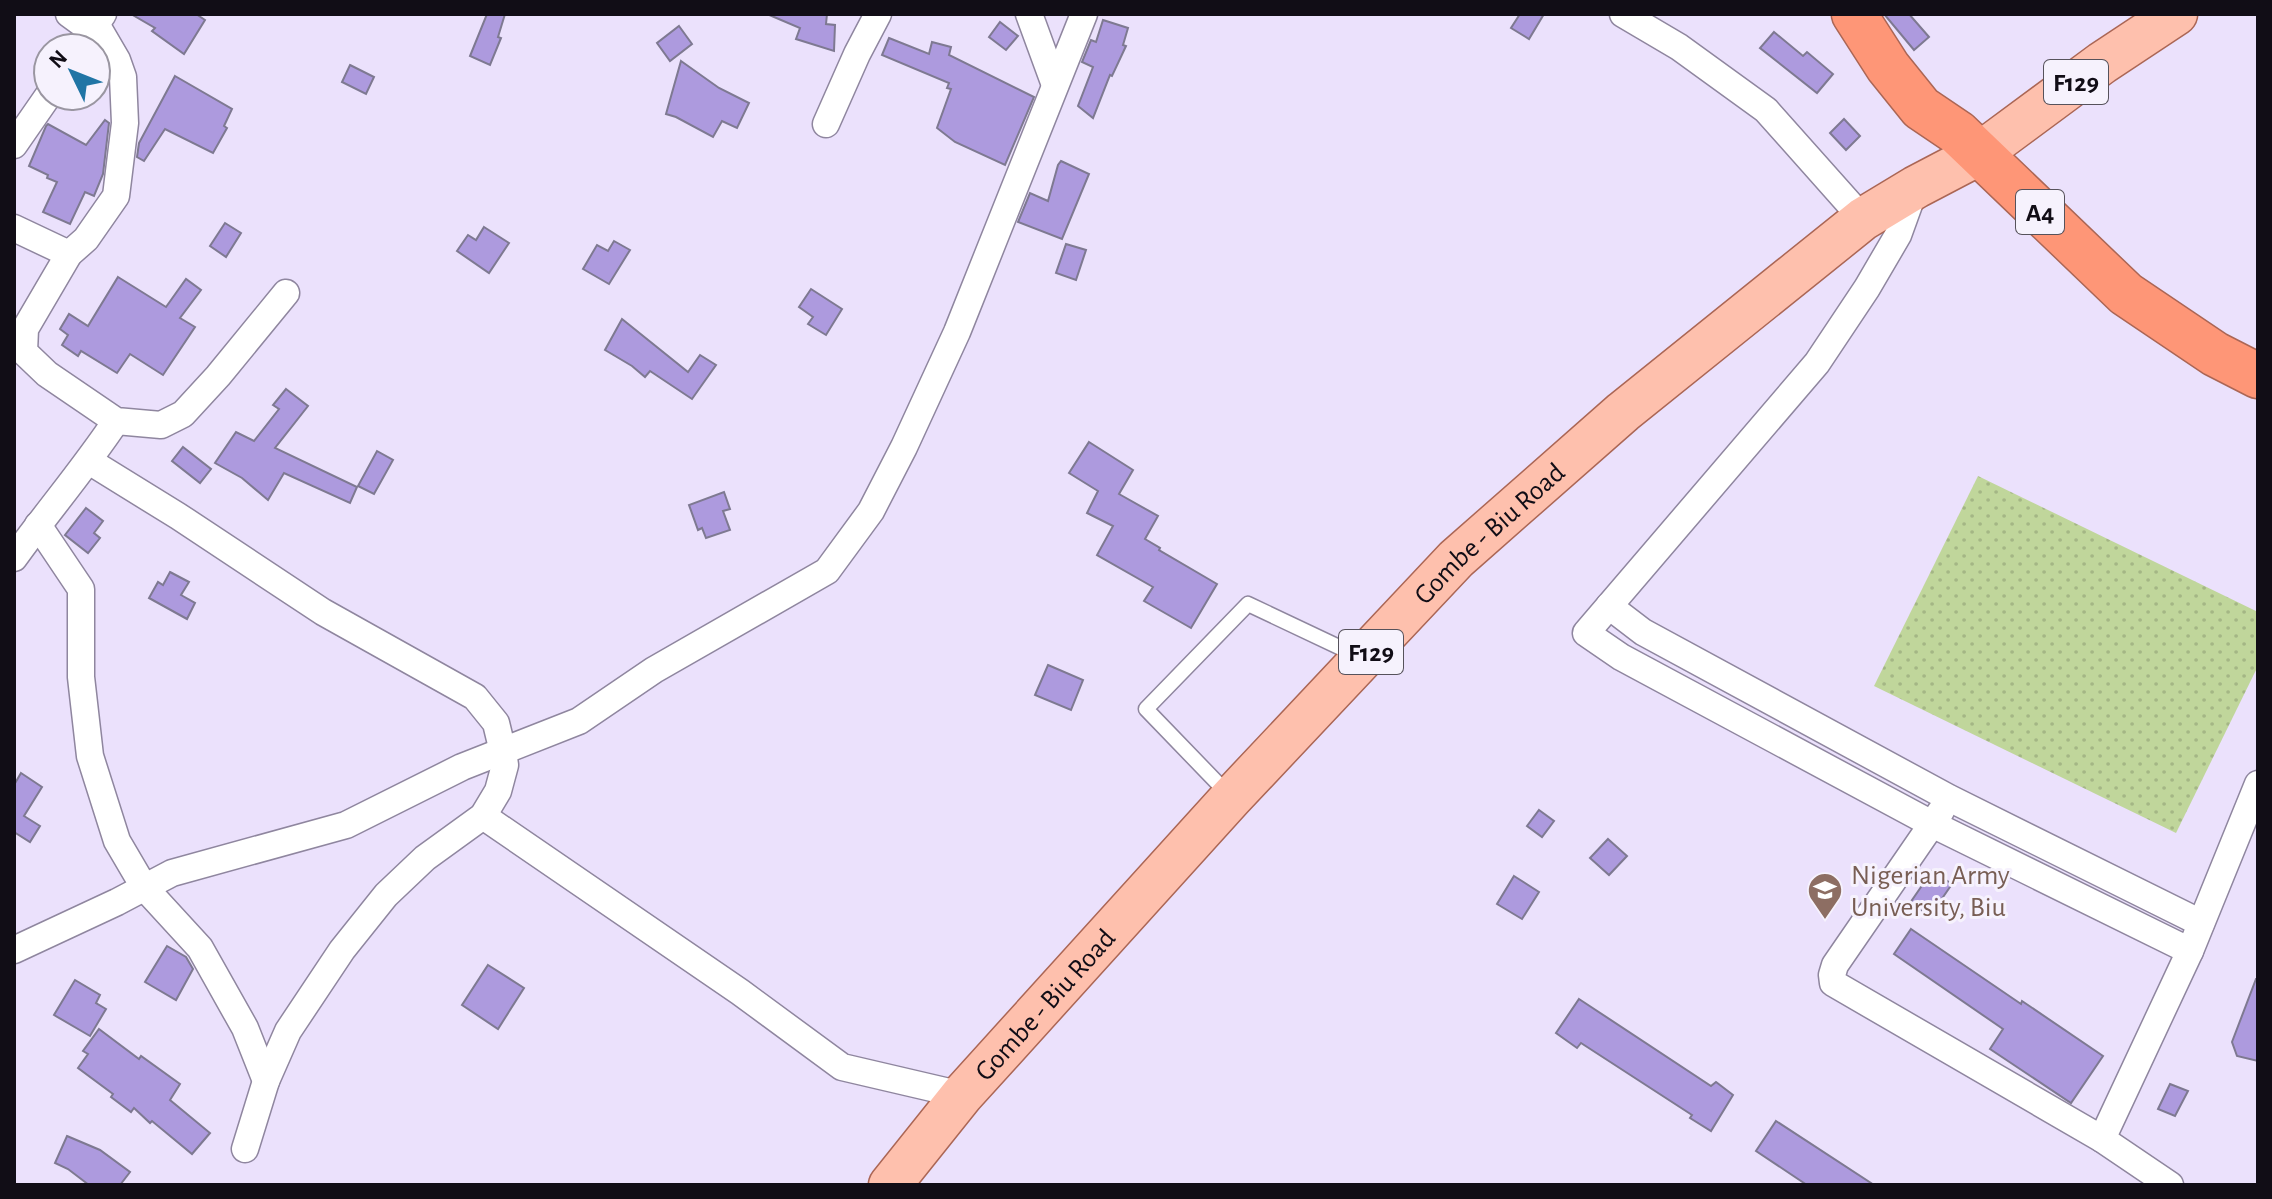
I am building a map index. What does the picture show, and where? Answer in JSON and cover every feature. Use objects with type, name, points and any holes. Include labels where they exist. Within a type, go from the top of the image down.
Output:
[{"type":"highway","name":"A4","points":[[1854,14],[1888,67],[1921,108],[1968,144],[2126,294],[2215,354],[2258,376]]},
{"type":"main road","name":"F129","points":[[1968,144],[2076,47],[2125,14]]},
{"type":"main road","name":"F129","points":[[1968,144],[2176,14]]},
{"type":"main road","name":"Gombe - Biu Road","points":[[890,1185],[962,1095],[1231,798],[1456,559],[1623,412],[1863,219],[1916,187],[1968,144]]},
{"type":"street","points":[[69,14],[92,29],[117,60],[123,77],[125,123],[121,168],[116,196],[86,239],[69,254],[25,329],[24,352],[47,374],[116,421],[161,425],[183,414],[286,293]]},
{"type":"street","points":[[826,124],[878,14]]},
{"type":"street","points":[[1029,14],[1055,85]]},
{"type":"street","points":[[14,950],[172,873],[346,825],[462,767],[579,721],[654,670],[827,571],[871,511],[904,447],[957,332],[1084,14]]},
{"type":"street","points":[[1623,14],[1679,47],[1766,110],[1863,219]]},
{"type":"street","points":[[14,145],[37,112]]},
{"type":"street","points":[[1916,187],[1898,235],[1817,363],[1586,633],[1621,657],[1932,824],[2190,951]]},
{"type":"street","points":[[14,228],[69,254]]},
{"type":"street","points":[[14,558],[116,421]]},
{"type":"street","points":[[89,461],[323,612],[475,697],[496,723],[503,752],[505,765],[498,791],[483,816],[425,858],[386,895],[342,950],[288,1031],[266,1081],[245,1149]]},
{"type":"street","points":[[38,525],[81,589],[81,677],[90,756],[117,841],[144,887],[200,948],[245,1028],[266,1081]]},
{"type":"street","points":[[1609,606],[1643,632],[1949,798],[2201,923]]},
{"type":"street","points":[[2102,1139],[2190,951],[2258,784]]},
{"type":"street","points":[[1949,798],[1835,965],[1833,983],[2102,1139],[2170,1185]]},
{"type":"street","points":[[483,816],[740,992],[842,1067],[962,1095]]},
{"type":"lane","points":[[1231,798],[1146,709],[1248,604],[1364,658]]},
{"type":"green space","points":[[1978,476],[2258,612],[2258,666],[2176,833],[1874,686]]},
{"type":"building","points":[[131,14],[196,14],[205,20],[184,54],[152,31],[155,28]]},
{"type":"building","points":[[487,14],[505,14],[498,37],[501,38],[490,65],[470,56]]},
{"type":"building","points":[[767,14],[827,14],[826,24],[835,25],[834,51],[796,39],[800,28]]},
{"type":"building","points":[[1520,14],[1544,14],[1529,39],[1511,28]]},
{"type":"building","points":[[1884,14],[1909,14],[1929,37],[1914,50]]},
{"type":"building","points":[[1103,20],[1128,28],[1123,45],[1126,46],[1110,75],[1093,118],[1078,106],[1093,67],[1082,62],[1091,40],[1096,42]]},
{"type":"building","points":[[1000,22],[1018,36],[1006,50],[989,37]]},
{"type":"building","points":[[679,26],[692,44],[670,61],[657,43]]},
{"type":"building","points":[[1774,32],[1803,56],[1807,52],[1833,74],[1817,93],[1760,48]]},
{"type":"building","points":[[889,38],[929,54],[932,42],[951,47],[949,55],[1034,97],[1005,165],[955,142],[937,128],[951,89],[947,88],[949,83],[882,55]]},
{"type":"building","points":[[681,61],[719,88],[749,103],[737,128],[722,121],[713,137],[666,114]]},
{"type":"building","points":[[350,65],[374,77],[366,94],[342,82]]},
{"type":"building","points":[[175,76],[232,109],[224,126],[227,128],[213,153],[165,129],[144,161],[137,157],[139,143]]},
{"type":"building","points":[[1844,119],[1860,136],[1846,150],[1830,133]]},
{"type":"building","points":[[105,120],[109,123],[103,174],[94,196],[85,192],[70,224],[43,212],[57,182],[29,166],[46,126],[48,124],[86,145]]},
{"type":"building","points":[[1061,161],[1089,174],[1062,239],[1018,222],[1030,193],[1048,201]]},
{"type":"building","points":[[225,223],[241,233],[226,257],[210,246]]},
{"type":"building","points":[[484,227],[509,243],[489,273],[457,251],[468,235],[476,240]]},
{"type":"building","points":[[614,241],[630,250],[609,284],[583,269],[597,245],[608,251]]},
{"type":"building","points":[[1066,244],[1086,250],[1076,280],[1056,273]]},
{"type":"building","points":[[118,277],[166,307],[186,279],[201,290],[180,318],[195,327],[163,375],[130,354],[117,373],[81,351],[78,356],[62,345],[68,335],[60,329],[69,314],[88,326]]},
{"type":"building","points":[[811,289],[842,309],[826,335],[808,324],[813,317],[799,307]]},
{"type":"building","points":[[622,319],[688,372],[700,355],[716,365],[692,399],[650,371],[645,377],[605,350]]},
{"type":"building","points":[[286,389],[308,406],[275,448],[357,487],[350,503],[284,473],[268,500],[242,478],[215,463],[236,432],[254,441],[279,409],[273,405]]},
{"type":"building","points":[[1089,442],[1133,470],[1119,494],[1158,516],[1145,539],[1217,584],[1191,628],[1144,601],[1153,587],[1097,555],[1113,526],[1087,513],[1098,491],[1069,473]]},
{"type":"building","points":[[183,447],[211,469],[200,483],[172,461]]},
{"type":"building","points":[[377,451],[393,460],[374,494],[358,486]]},
{"type":"building","points":[[724,492],[730,509],[723,511],[730,530],[706,538],[702,528],[698,530],[689,505]]},
{"type":"building","points":[[86,508],[103,521],[94,533],[100,538],[88,553],[65,535]]},
{"type":"building","points":[[170,572],[189,582],[181,595],[195,603],[187,619],[149,598],[158,582],[163,585]]},
{"type":"building","points":[[1048,665],[1083,680],[1071,710],[1035,695]]},
{"type":"building","points":[[21,773],[42,787],[24,816],[40,826],[30,842],[14,832],[14,785]]},
{"type":"building","points":[[1539,810],[1554,821],[1542,837],[1527,826]]},
{"type":"building","points":[[1608,839],[1627,856],[1609,875],[1590,858]]},
{"type":"building","points":[[1932,871],[1952,884],[1930,916],[1910,903]]},
{"type":"building","points":[[1514,876],[1539,892],[1522,919],[1497,904]]},
{"type":"building","points":[[1911,929],[2103,1056],[2071,1103],[1990,1049],[2003,1029],[1894,954]]},
{"type":"building","points":[[167,946],[186,957],[193,969],[176,1000],[145,982]]},
{"type":"building","points":[[488,965],[524,988],[498,1029],[462,1005]]},
{"type":"building","points":[[2256,979],[2258,1061],[2237,1056],[2232,1042]]},
{"type":"building","points":[[75,980],[100,995],[96,1003],[106,1009],[90,1036],[54,1015]]},
{"type":"building","points":[[1579,999],[1711,1086],[1716,1082],[1733,1095],[1711,1131],[1690,1118],[1692,1115],[1581,1043],[1577,1048],[1556,1033]]},
{"type":"building","points":[[99,1029],[180,1084],[170,1100],[210,1133],[192,1154],[134,1108],[131,1112],[111,1097],[113,1094],[78,1068],[88,1054],[83,1051]]},
{"type":"building","points":[[2170,1084],[2188,1091],[2175,1116],[2158,1109]]},
{"type":"building","points":[[1776,1121],[1874,1185],[1807,1185],[1756,1151]]},
{"type":"building","points":[[67,1136],[100,1150],[130,1172],[120,1185],[89,1185],[55,1163]]},
{"type":"place","name":"Nigerian Army University, Biu","points":[[1825,921]]}]
